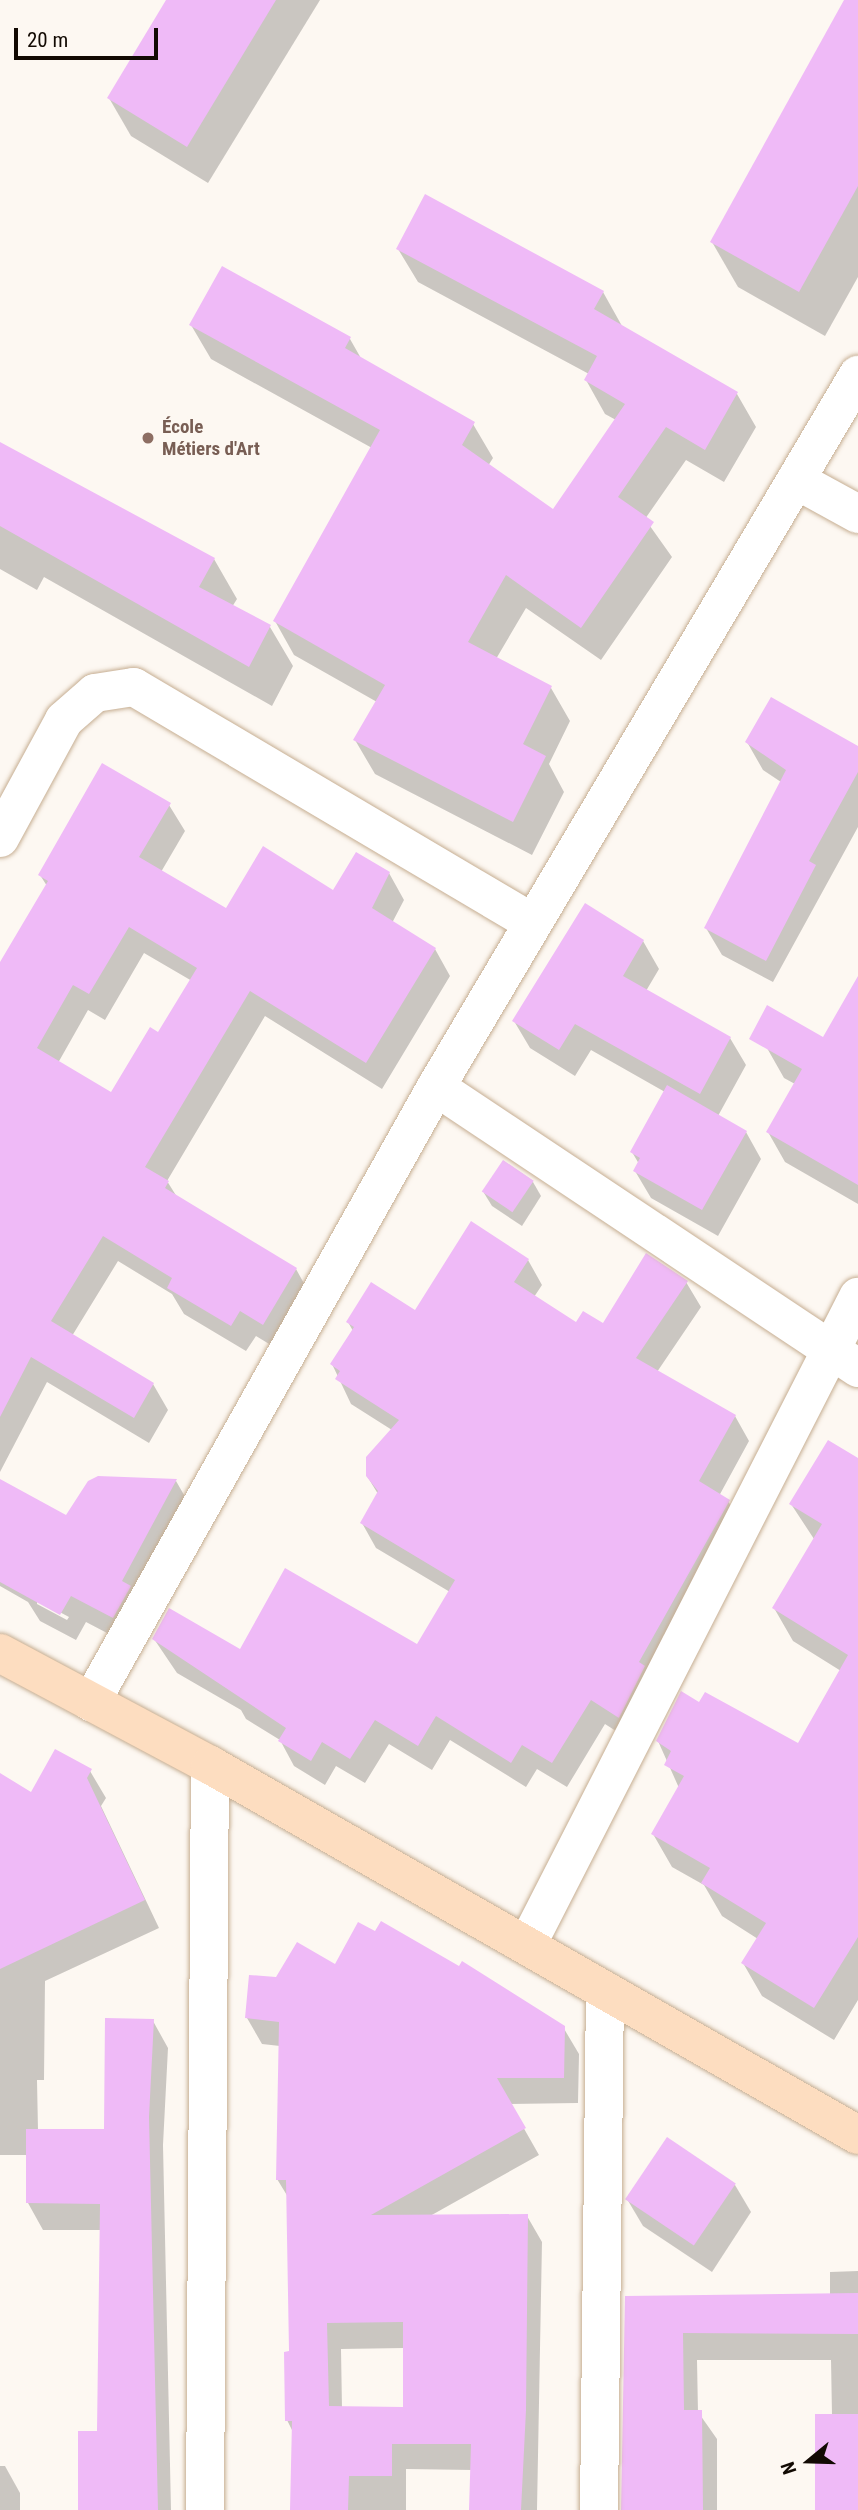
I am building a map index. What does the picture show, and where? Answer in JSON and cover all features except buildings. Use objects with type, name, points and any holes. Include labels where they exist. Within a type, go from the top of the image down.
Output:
[{"type":"main road","points":[[0,1653],[210,1765],[858,2136]]},
{"type":"street","points":[[91,1702],[436,1087],[858,375]]},
{"type":"street","points":[[796,480],[858,514]]},
{"type":"street","points":[[0,838],[64,720],[95,693],[134,687],[532,922]]},
{"type":"street","points":[[436,1087],[843,1359]]},
{"type":"street","points":[[527,1945],[843,1359],[858,1297]]},
{"type":"street","points":[[205,2510],[210,1765]]},
{"type":"street","points":[[599,2510],[606,1991]]},
{"type":"place","name":"École Métiers d'Art","points":[[148,438]]}]
